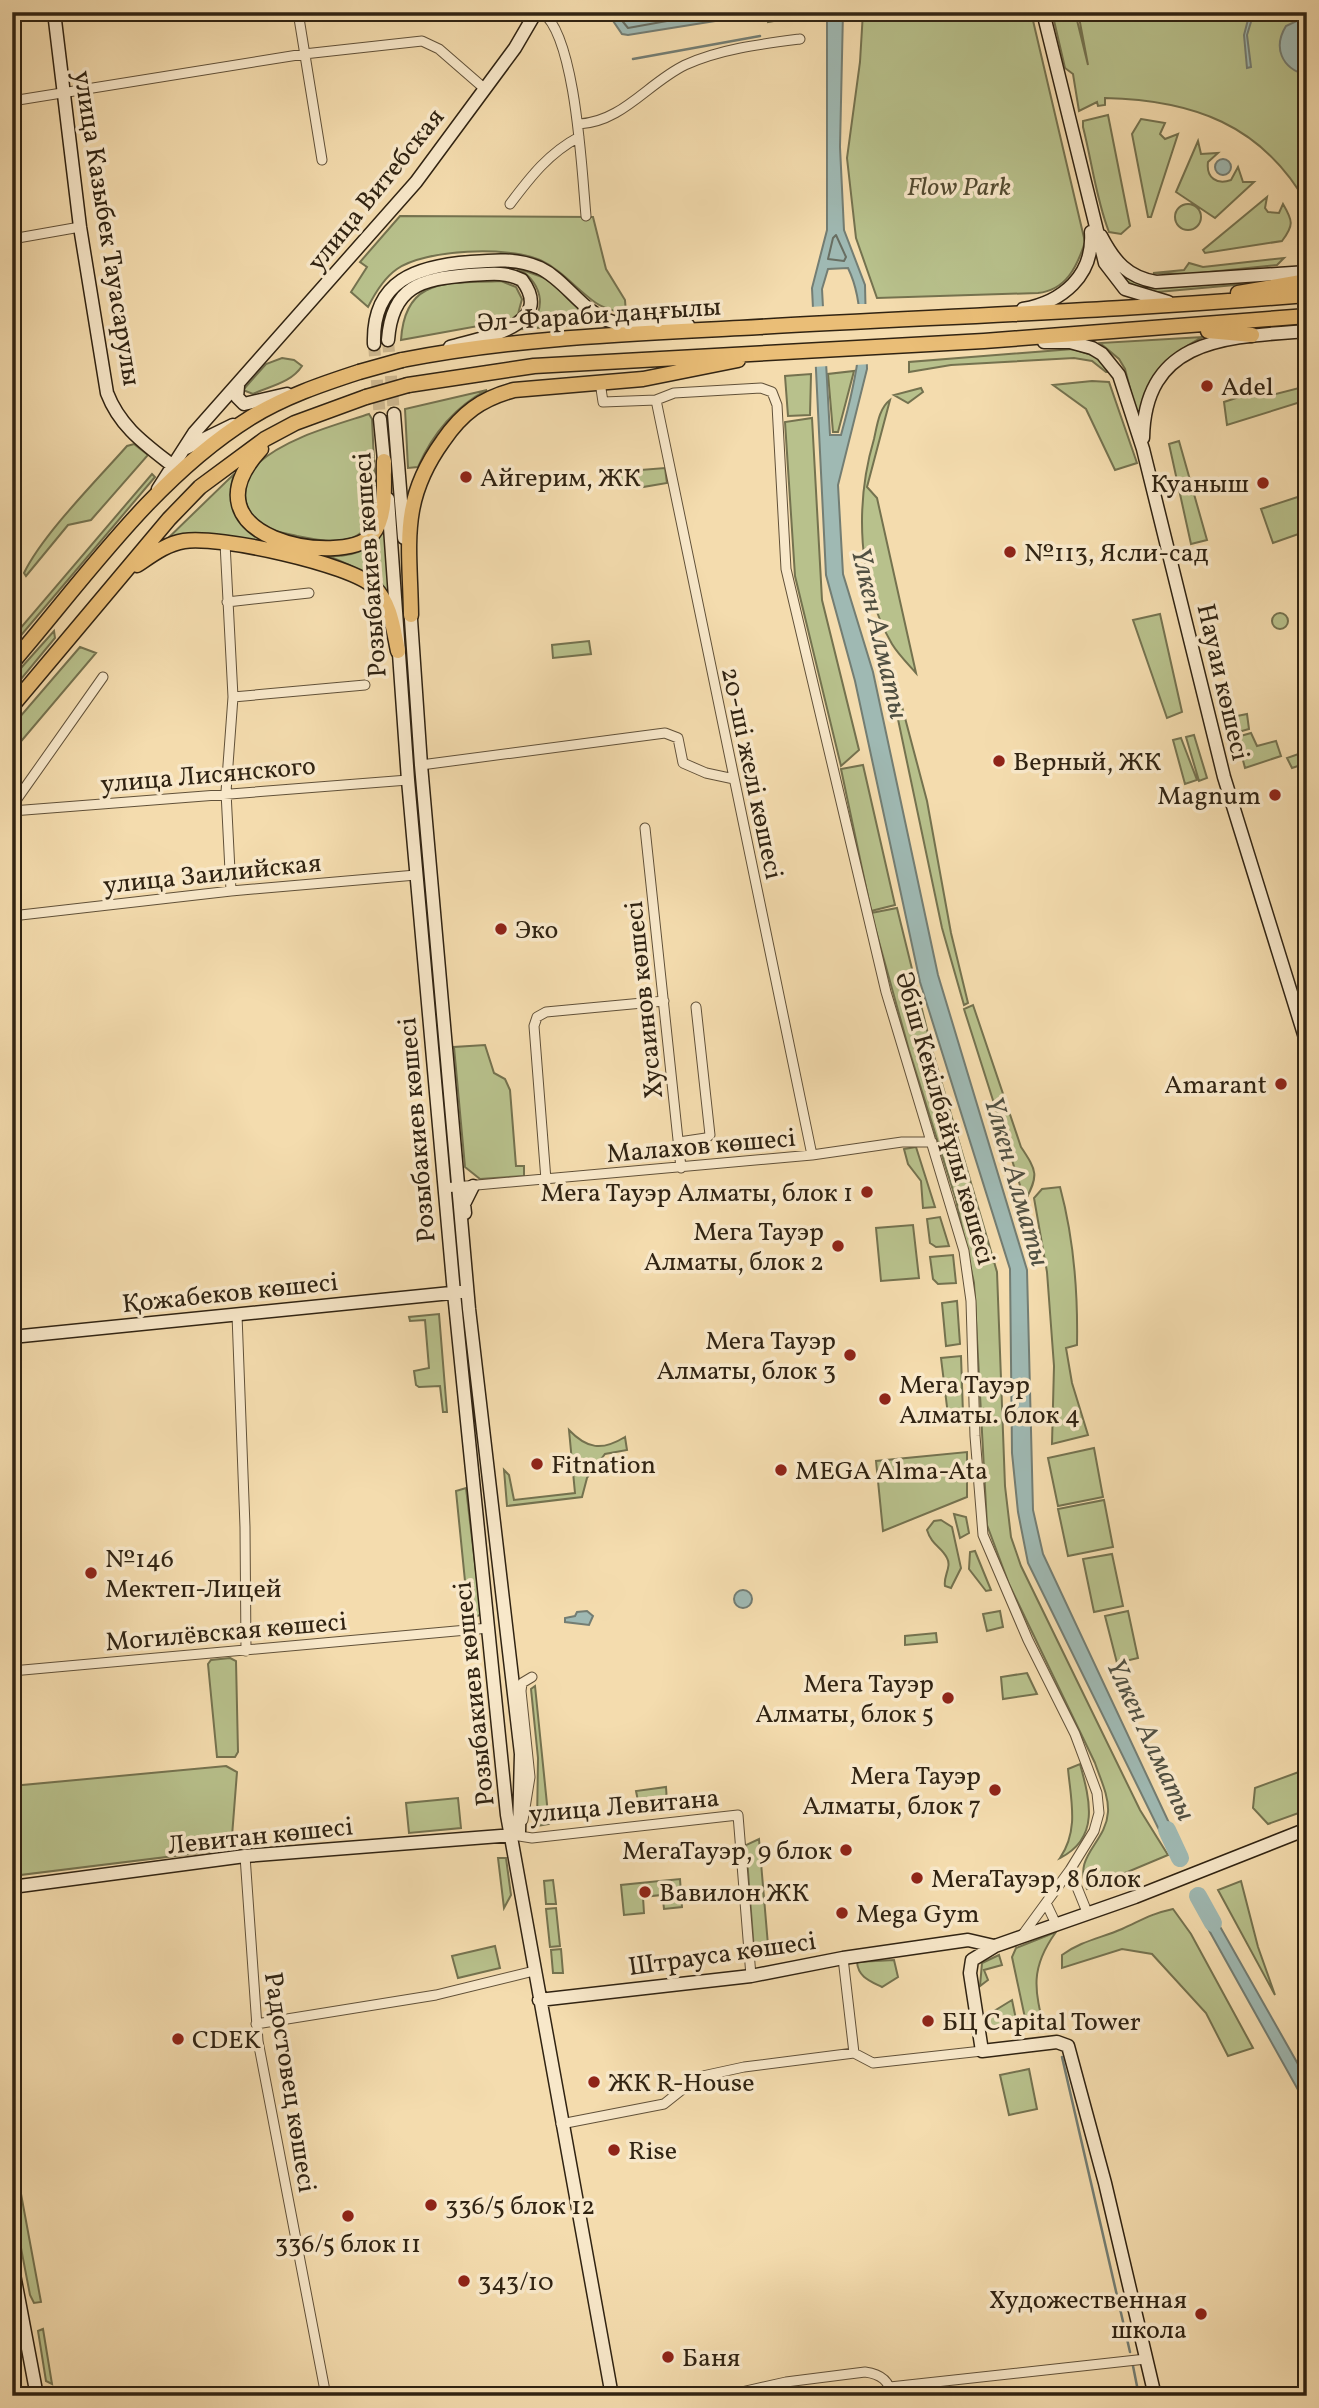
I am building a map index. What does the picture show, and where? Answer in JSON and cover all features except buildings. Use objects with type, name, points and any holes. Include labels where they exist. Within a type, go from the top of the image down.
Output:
[{"type":"main road","points":[[1185,305],[1307,281]]},
{"type":"main road","name":"Әл-Фараби даңғылы","points":[[12,663],[150,501],[208,447],[252,416],[320,385],[359,372],[402,360],[531,341],[1185,305],[1307,295]]},
{"type":"main road","name":"Әл-Фараби даңғылы","points":[[295,423],[366,397],[408,386],[534,366],[984,341],[1307,316]]},
{"type":"main road","points":[[1172,327],[1252,335]]},
{"type":"main road","points":[[411,615],[412,504],[421,475],[454,424],[477,403],[494,395],[535,387],[600,383],[677,373],[777,351]]},
{"type":"main road","points":[[295,423],[261,448],[244,469],[238,485],[237,495],[243,516],[261,533],[331,549],[362,543],[377,528],[381,516],[384,461]]},
{"type":"main road","points":[[12,706],[169,519],[200,488],[232,461],[295,423]]},
{"type":"main road","points":[[124,574],[175,543],[197,540],[225,543],[335,566],[365,580],[387,606],[398,651]]},
{"type":"street","name":"улица Казыбек Тауасарулы","points":[[54,12],[80,227],[107,393],[118,418],[131,433],[169,463]]},
{"type":"street","points":[[298,12],[322,160]]},
{"type":"street","name":"улица Витебская","points":[[150,501],[169,463],[183,450],[194,433],[416,182],[485,89],[536,12]]},
{"type":"street","points":[[542,12],[551,19],[560,37],[579,124],[586,216]]},
{"type":"street","points":[[1043,12],[1088,204],[1105,263],[1116,281],[1136,294],[1185,305]]},
{"type":"street","points":[[579,124],[599,122],[610,117],[652,89],[671,72],[688,64],[751,46],[800,39]]},
{"type":"street","points":[[12,101],[304,54],[422,41],[439,49],[485,89]]},
{"type":"street","points":[[510,204],[538,167],[560,147],[579,136]]},
{"type":"street","points":[[983,315],[1051,302],[1071,288],[1088,262],[1091,248],[1088,204]]},
{"type":"street","points":[[1092,218],[1114,259],[1122,268],[1143,280],[1172,283],[1307,272]]},
{"type":"street","points":[[12,239],[80,227]]},
{"type":"street","points":[[374,344],[379,311],[384,299],[403,278],[429,266],[491,261],[514,261],[538,267],[590,309],[613,322],[776,326]]},
{"type":"street","points":[[388,340],[395,306],[411,289],[421,283],[446,277],[503,273],[522,280],[528,288],[531,306],[528,314],[513,327],[402,360]]},
{"type":"street","points":[[1252,335],[1307,331]]},
{"type":"street","name":"Науаи көшесі","points":[[1143,449],[1143,418],[1149,395],[1168,365],[1202,345],[1252,335]]},
{"type":"street","name":"Науаи көшесі","points":[[984,341],[1070,342],[1102,354],[1119,375],[1143,449],[1224,777],[1307,1044]]},
{"type":"street","points":[[600,383],[603,402],[656,400]]},
{"type":"street","points":[[238,386],[237,397],[244,404],[251,404],[320,385]]},
{"type":"street","name":"Әбіш Кекілбайұлы көшесі","points":[[656,400],[674,393],[761,388],[772,393],[777,405],[786,569],[886,992],[964,1251],[971,1301],[975,1436],[983,1535],[1028,1640],[1080,1747],[1097,1793],[1099,1813],[1094,1831],[1070,1870],[1020,1938]]},
{"type":"street","name":"20-ші желі көшесі","points":[[656,400],[812,1155]]},
{"type":"street","name":"Розыбакиев көшесі","points":[[394,414],[411,615],[451,1188],[454,1293],[508,1815],[516,1833]]},
{"type":"street","points":[[183,450],[252,416]]},
{"type":"street","name":"Розыбакиев көшесі","points":[[380,419],[416,875],[451,1188],[466,1273],[482,1437],[521,1754],[516,1833],[534,1971],[612,2396]]},
{"type":"street","points":[[225,543],[233,697],[226,792],[231,891]]},
{"type":"street","points":[[227,602],[309,593]]},
{"type":"street","points":[[12,808],[103,677]]},
{"type":"street","points":[[233,697],[365,685]]},
{"type":"street","points":[[421,765],[666,733],[678,738],[683,763],[706,773],[734,779]]},
{"type":"street","name":"улица Лисянского","points":[[12,808],[408,780]]},
{"type":"street","name":"Хусаинов көшесі","points":[[645,828],[681,1168]]},
{"type":"street","name":"улица Заилийская","points":[[12,916],[231,891],[416,875]]},
{"type":"street","points":[[547,1180],[534,1026],[537,1017],[546,1012],[664,1001]]},
{"type":"street","points":[[679,1142],[707,1138],[709,1135],[696,1007]]},
{"type":"street","name":"Малахов көшесі","points":[[451,1188],[812,1155],[902,1142],[932,1142]]},
{"type":"street","points":[[466,1273],[464,1204],[473,1186]]},
{"type":"street","name":"Қожабеков көшесі","points":[[12,1337],[468,1292]]},
{"type":"street","points":[[237,1315],[245,1527],[246,1651]]},
{"type":"street","name":"Могилёвская көшесі","points":[[12,1671],[489,1628]]},
{"type":"street","points":[[516,1833],[530,1777],[521,1690],[522,1683],[532,1676]]},
{"type":"street","name":"улица Левитана","points":[[516,1833],[532,1838],[738,1815],[751,1976]]},
{"type":"street","points":[[982,2051],[970,1973],[972,1960],[995,1946],[1307,1829],[1232,1856]]},
{"type":"street","name":"Левитан көшесі","points":[[12,1887],[245,1856],[516,1833]]},
{"type":"street","name":"Радостовец көшесі","points":[[245,1856],[256,2024],[326,2396]]},
{"type":"street","points":[[1070,1870],[1091,1911]]},
{"type":"street","points":[[1046,1903],[1056,1924]]},
{"type":"street","name":"Штрауса көшесі","points":[[539,2000],[751,1976],[843,1958],[968,1941],[995,1946]]},
{"type":"street","points":[[843,1958],[854,2053]]},
{"type":"street","points":[[256,2024],[436,1995],[534,1971]]},
{"type":"street","points":[[561,2124],[664,2104],[698,2077],[744,2067],[854,2053],[873,2063],[1051,2043],[1068,2046],[1105,2183],[1155,2396]]},
{"type":"street","points":[[12,2264],[37,2396]]},
{"type":"street","points":[[724,2396],[786,2382],[865,2372],[877,2374],[890,2391],[1146,2359]]},
{"type":"green space","points":[[765,12],[805,12],[806,15],[768,22]]},
{"type":"green space","name":"Flow Park","points":[[863,12],[1031,12],[1085,242],[1074,268],[1063,282],[1048,291],[1038,293],[877,298],[856,238],[847,158],[860,62]]},
{"type":"green space","points":[[1052,12],[1075,12],[1088,65],[1078,12],[1307,12],[1307,204],[1269,154],[1222,122],[1195,111],[1137,100],[1105,98],[1105,105],[1098,106],[1097,102],[1079,111],[1073,74],[1065,68]]},
{"type":"green space","points":[[1108,115],[1130,226],[1121,234],[1109,232],[1097,194],[1083,127],[1083,121]]},
{"type":"green space","points":[[1141,119],[1165,123],[1160,134],[1165,139],[1178,134],[1151,217],[1148,217],[1132,134]]},
{"type":"green space","points":[[1198,141],[1201,154],[1218,153],[1208,162],[1209,172],[1214,179],[1221,182],[1231,180],[1238,167],[1243,182],[1254,182],[1215,218],[1176,192]]},
{"type":"green space","points":[[1267,197],[1265,208],[1268,212],[1279,213],[1283,204],[1290,219],[1289,231],[1282,241],[1205,253],[1203,250]]},
{"type":"green space","points":[[1188,204],[1197,208],[1201,217],[1197,226],[1188,230],[1179,226],[1175,217],[1179,208]]},
{"type":"green space","points":[[400,216],[593,217],[606,269],[625,300],[626,314],[599,305],[540,260],[489,251],[446,254],[410,262],[388,277],[368,307],[351,292],[367,267],[360,262]]},
{"type":"green space","points":[[1284,258],[1277,265],[1190,274],[1153,273],[1184,270],[1189,263],[1203,267]]},
{"type":"green space","points":[[514,267],[545,278],[601,323],[524,329],[538,313],[539,295],[531,279]]},
{"type":"green space","points":[[1119,271],[1142,284],[1307,276],[1147,293],[1115,274]]},
{"type":"green space","points":[[501,281],[516,287],[522,299],[518,314],[511,320],[401,340],[404,319],[411,304],[421,294],[433,287],[448,284]]},
{"type":"green space","points":[[1203,337],[1177,353],[1157,373],[1144,397],[1140,428],[1125,369],[1119,359],[1100,343]]},
{"type":"green space","points":[[1073,349],[1095,356],[1112,372],[1106,372],[1092,361],[1074,358],[951,365],[909,372],[909,362]]},
{"type":"green space","points":[[282,358],[294,360],[302,366],[292,376],[273,386],[253,394],[243,390],[266,364]]},
{"type":"green space","points":[[854,371],[838,432],[833,432],[828,374]]},
{"type":"green space","points":[[811,374],[810,415],[788,416],[785,376]]},
{"type":"green space","points":[[1109,382],[1137,463],[1115,470],[1086,409],[1053,385]]},
{"type":"green space","points":[[1307,386],[1307,400],[1227,425],[1224,402],[1263,389],[1272,395]]},
{"type":"green space","points":[[921,388],[923,392],[908,403],[894,395]]},
{"type":"green space","points":[[487,390],[465,404],[446,422],[418,467],[408,468],[405,409]]},
{"type":"green space","points":[[890,400],[867,487],[877,498],[916,673],[894,648],[880,621],[866,570],[863,543],[862,516],[868,464],[879,418]]},
{"type":"green space","points":[[369,414],[372,419],[376,503],[366,529],[357,536],[336,541],[276,531],[257,521],[248,508],[245,492],[248,477],[257,464],[295,440]]},
{"type":"green space","points":[[812,418],[822,600],[859,750],[841,766],[795,576],[785,422]]},
{"type":"green space","points":[[1179,441],[1207,540],[1191,544],[1169,444]]},
{"type":"green space","points":[[134,444],[148,455],[91,520],[68,525],[26,576],[24,573],[33,558],[57,525],[127,446]]},
{"type":"green space","points":[[665,468],[667,483],[643,487],[642,483],[617,485],[616,472]]},
{"type":"green space","points":[[152,474],[155,477],[12,646],[12,638]]},
{"type":"green space","points":[[233,475],[231,497],[241,523],[280,547],[162,544]]},
{"type":"green space","points":[[1307,494],[1307,531],[1273,543],[1261,509]]},
{"type":"green space","points":[[384,528],[392,605],[365,574],[328,556],[361,551],[374,542]]},
{"type":"green space","points":[[1277,613],[1283,613],[1288,621],[1286,627],[1277,629],[1272,624],[1272,618]]},
{"type":"green space","points":[[1160,614],[1182,712],[1167,718],[1133,620]]},
{"type":"green space","points":[[54,631],[55,638],[12,690],[12,678]]},
{"type":"green space","points":[[589,641],[591,654],[553,658],[552,645]]},
{"type":"green space","points":[[80,647],[96,653],[12,752],[12,726]]},
{"type":"green space","points":[[891,665],[927,801],[951,933],[968,1003],[964,1005],[942,928],[887,667]]},
{"type":"green space","points":[[1247,714],[1249,729],[1235,733],[1232,717]]},
{"type":"green space","points":[[1251,733],[1257,746],[1276,741],[1281,756],[1245,768],[1237,737]]},
{"type":"green space","points":[[1194,735],[1207,778],[1199,781],[1186,737]]},
{"type":"green space","points":[[1181,738],[1197,780],[1185,784],[1173,740]]},
{"type":"green space","points":[[1307,751],[1307,763],[1292,768],[1287,758]]},
{"type":"green space","points":[[863,765],[895,905],[871,911],[841,769]]},
{"type":"green space","points":[[897,908],[931,1046],[997,1272],[1005,1486],[1011,1537],[1021,1566],[1140,1810],[1168,1855],[1087,1889],[1084,1867],[1106,1823],[1107,1800],[1095,1763],[1009,1584],[987,1525],[974,1283],[956,1200],[909,1050],[871,913]]},
{"type":"green space","points":[[973,1005],[1021,1147],[1033,1168],[1033,1185],[1025,1201],[964,1009]]},
{"type":"green space","points":[[485,1045],[494,1073],[505,1079],[510,1090],[516,1166],[524,1166],[524,1176],[480,1179],[465,1167],[454,1047]]},
{"type":"green space","points":[[916,1147],[935,1207],[923,1208],[921,1181],[908,1164],[904,1149]]},
{"type":"green space","points":[[1060,1187],[1072,1246],[1077,1305],[1077,1345],[1066,1348],[1072,1383],[1088,1435],[1052,1444],[1054,1366],[1047,1272],[1034,1198],[1042,1189]]},
{"type":"green space","points":[[940,1217],[949,1246],[936,1247],[930,1243],[927,1219]]},
{"type":"green space","points":[[913,1225],[919,1278],[881,1281],[876,1228]]},
{"type":"green space","points":[[953,1255],[956,1283],[938,1284],[933,1279],[930,1257]]},
{"type":"green space","points":[[957,1301],[960,1344],[946,1346],[942,1303]]},
{"type":"green space","points":[[439,1314],[447,1412],[443,1412],[440,1386],[416,1385],[414,1371],[429,1368],[425,1320],[410,1321],[409,1317]]},
{"type":"green space","points":[[961,1356],[963,1414],[948,1415],[941,1358]]},
{"type":"green space","points":[[569,1430],[582,1441],[595,1446],[609,1444],[625,1437],[627,1450],[605,1454],[587,1478],[582,1497],[507,1506],[504,1470],[509,1475],[514,1500],[575,1493]]},
{"type":"green space","points":[[1094,1448],[1103,1497],[1058,1506],[1048,1458]]},
{"type":"green space","points":[[967,1452],[967,1497],[883,1531],[876,1461]]},
{"type":"green space","points":[[466,1488],[481,1614],[469,1621],[456,1491]]},
{"type":"green space","points":[[1104,1500],[1113,1547],[1068,1556],[1058,1509]]},
{"type":"green space","points":[[954,1514],[966,1517],[969,1533],[960,1538]]},
{"type":"green space","points":[[941,1520],[952,1527],[961,1568],[951,1588],[945,1586],[949,1565],[947,1558],[927,1530],[934,1521]]},
{"type":"green space","points":[[975,1551],[991,1590],[986,1591],[969,1569],[970,1552]]},
{"type":"green space","points":[[1112,1554],[1123,1606],[1094,1612],[1083,1559]]},
{"type":"green space","points":[[1000,1611],[1003,1627],[987,1631],[983,1614]]},
{"type":"green space","points":[[1128,1611],[1138,1658],[1117,1663],[1105,1616]]},
{"type":"green space","points":[[936,1633],[937,1642],[905,1645],[905,1636]]},
{"type":"green space","points":[[230,1658],[236,1661],[238,1752],[235,1757],[217,1757],[208,1664],[211,1660]]},
{"type":"green space","points":[[1027,1673],[1037,1694],[1003,1699],[1001,1677]]},
{"type":"green space","points":[[535,1686],[549,1824],[537,1826],[538,1758],[531,1689]]},
{"type":"green space","points":[[1080,1764],[1089,1804],[1087,1829],[1073,1850],[1060,1858],[1072,1826],[1068,1769]]},
{"type":"green space","points":[[226,1766],[237,1772],[231,1849],[12,1876],[12,1786]]},
{"type":"green space","points":[[1307,1769],[1307,1810],[1268,1824],[1253,1808],[1255,1788]]},
{"type":"green space","points":[[666,1787],[667,1802],[639,1806],[636,1791]]},
{"type":"green space","points":[[458,1798],[461,1828],[409,1833],[406,1803]]},
{"type":"green space","points":[[759,1839],[769,1957],[761,1958],[754,1951],[746,1845]]},
{"type":"green space","points":[[498,1858],[506,1858],[511,1895],[504,1908]]},
{"type":"green space","points":[[680,1879],[682,1907],[664,1909],[661,1881]]},
{"type":"green space","points":[[553,1880],[556,1904],[546,1904],[544,1881]]},
{"type":"green space","points":[[659,1881],[661,1895],[643,1897],[644,1913],[624,1915],[621,1885]]},
{"type":"green space","points":[[1241,1881],[1258,1947],[1275,1995],[1218,1890]]},
{"type":"green space","points":[[556,1908],[560,1946],[550,1947],[546,1909]]},
{"type":"green space","points":[[1173,1909],[1191,1934],[1253,2048],[1228,2056],[1206,2013],[1152,1954],[1122,1949],[1062,1968],[1062,1955],[1076,1946]]},
{"type":"green space","points":[[1056,1932],[1038,1968],[1038,2003],[1045,2031],[1028,2032],[1012,1957],[1016,1948]]},
{"type":"green space","points":[[495,1946],[500,1968],[458,1978],[452,1956]]},
{"type":"green space","points":[[561,1949],[563,1973],[553,1973],[551,1950]]},
{"type":"green space","points":[[999,1955],[1002,1965],[984,1970],[988,1980],[980,1986],[982,1963]]},
{"type":"green space","points":[[894,1960],[898,1977],[882,1987],[862,1975],[857,1962]]},
{"type":"green space","points":[[1012,2000],[1018,2029],[987,2031],[986,2016]]},
{"type":"green space","points":[[1029,2069],[1037,2109],[1009,2115],[1000,2075]]},
{"type":"green space","points":[[12,2149],[41,2302],[34,2303],[30,2295],[12,2201]]},
{"type":"green space","points":[[43,2329],[52,2384],[46,2381],[38,2331]]},
{"type":"water","points":[[607,12],[726,12],[715,21],[628,35],[622,34]]},
{"type":"water","points":[[827,12],[843,12],[840,147],[844,230],[865,285],[867,369],[838,485],[843,574],[873,672],[938,975],[1027,1270],[1033,1510],[1043,1554],[1178,1842],[1177,1852],[1167,1846],[1028,1563],[1018,1512],[1012,1453],[1010,1269],[920,982],[855,681],[826,575],[812,288],[827,230]],"holes":[[[848,268],[855,287],[860,329],[856,373],[841,435],[830,435],[822,289],[828,269]]]},
{"type":"water","points":[[1250,12],[1254,12],[1247,35],[1251,67],[1247,68],[1244,35]]},
{"type":"water","points":[[1307,16],[1306,75],[1297,72],[1285,62],[1280,42],[1286,26]]},
{"type":"water","points":[[1223,159],[1229,161],[1229,173],[1223,175],[1217,173],[1215,167],[1217,161]]},
{"type":"water","points":[[743,1590],[749,1593],[752,1599],[749,1605],[743,1608],[737,1605],[734,1599],[737,1593]]},
{"type":"water","points":[[587,1611],[593,1616],[589,1625],[565,1622],[565,1618],[575,1616],[577,1612]]},
{"type":"water","points":[[1203,1904],[1218,1923],[1307,2080],[1307,2106],[1201,1916]]},
{"type":"pier","points":[[853,304],[869,304],[871,364],[855,365]]},
{"type":"pier","points":[[826,306],[829,366],[813,367],[810,307]]},
{"type":"waterway","points":[[633,59],[760,36]]},
{"type":"waterway","name":"Үлкен Алматы","points":[[1167,1830],[1180,1858]]},
{"type":"waterway","name":"Үлкен Алматы","points":[[1198,1896],[1213,1923]]},
{"type":"waterway","points":[[1062,2057],[1130,2352]]},
{"type":"waterway","points":[[1133,2366],[1139,2396]]},
{"type":"tunnel","points":[[388,340],[394,414]]},
{"type":"tunnel","points":[[374,344],[380,419]]},
{"type":"place","name":"Adel","points":[[1207,386]]},
{"type":"place","name":"Айгерим, ЖК","points":[[466,477]]},
{"type":"place","name":"Куаныш","points":[[1263,483]]},
{"type":"place","name":"№113, Ясли-сад","points":[[1010,552]]},
{"type":"place","name":"Верный, ЖК","points":[[999,761]]},
{"type":"place","name":"Magnum","points":[[1275,795]]},
{"type":"place","name":"Эко","points":[[501,929]]},
{"type":"place","name":"Amarant","points":[[1281,1084]]},
{"type":"place","name":"Мега Тауэр Алматы, блок 1","points":[[867,1192]]},
{"type":"place","name":"Мега Тауэр Алматы, блок 2","points":[[838,1246]]},
{"type":"place","name":"Мега Тауэр Алматы, блок 3","points":[[850,1355]]},
{"type":"place","name":"Мега Тауэр Алматы. блок 4","points":[[885,1399]]},
{"type":"place","name":"Fitnation","points":[[537,1464]]},
{"type":"place","name":"MEGA Alma-Ata","points":[[781,1470]]},
{"type":"place","name":"№146 Мектеп-Лицей","points":[[91,1573]]},
{"type":"place","name":"Мега Тауэр Алматы, блок 5","points":[[948,1698]]},
{"type":"place","name":"Мега Тауэр Алматы, блок 7","points":[[995,1790]]},
{"type":"place","name":"МегаТауэр, 9 блок","points":[[846,1850]]},
{"type":"place","name":"МегаТауэр, 8 блок","points":[[917,1878]]},
{"type":"place","name":"Вавилон ЖК","points":[[645,1892]]},
{"type":"place","name":"Mega Gym","points":[[842,1913]]},
{"type":"place","name":"БЦ Capital Tower","points":[[928,2021]]},
{"type":"place","name":"CDEK","points":[[178,2039]]},
{"type":"place","name":"ЖК R-House","points":[[594,2082]]},
{"type":"place","name":"Rise","points":[[614,2150]]},
{"type":"place","name":"336/5 блок 12","points":[[431,2205]]},
{"type":"place","name":"336/5 блок 11","points":[[348,2216]]},
{"type":"place","name":"343/10","points":[[464,2281]]},
{"type":"place","name":"Художественная школа","points":[[1201,2314]]},
{"type":"place","name":"Баня","points":[[668,2357]]}]
